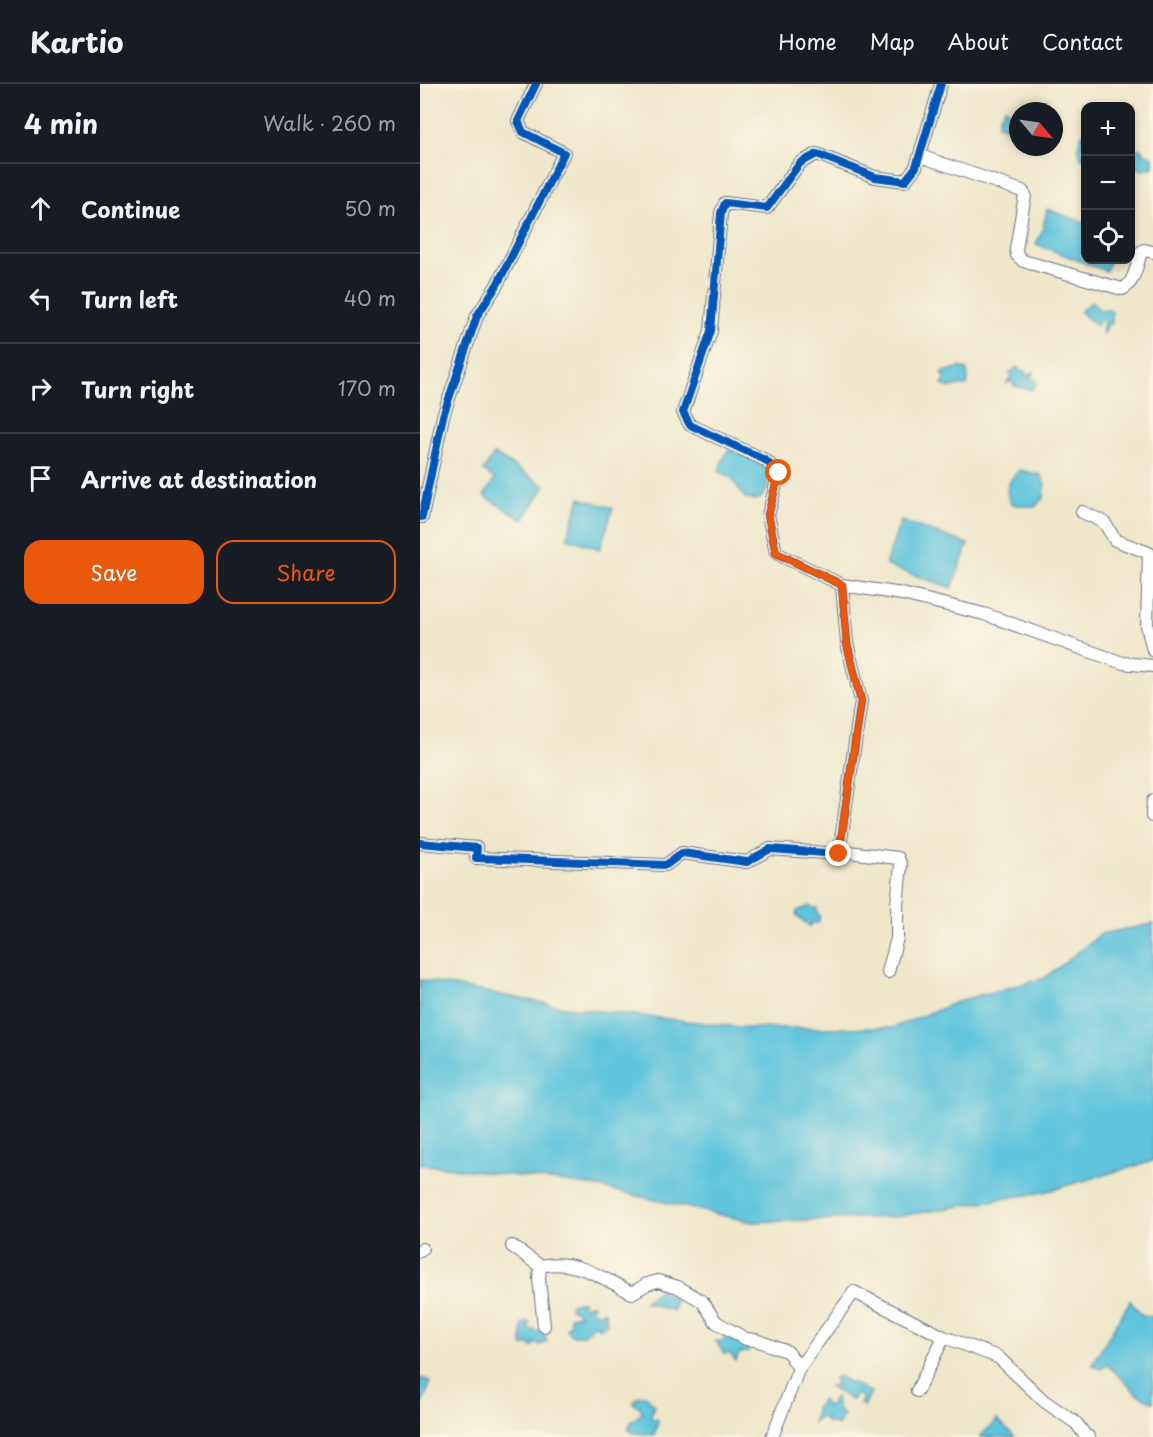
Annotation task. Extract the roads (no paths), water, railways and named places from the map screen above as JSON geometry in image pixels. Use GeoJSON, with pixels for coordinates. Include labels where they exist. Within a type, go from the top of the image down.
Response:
{"type":"FeatureCollection","features":[{"type":"Feature","properties":{"kind":"street"},"geometry":{"type":"LineString","coordinates":[[420,517],[422,517],[443,416],[477,316],[497,285],[564,153],[523,132],[518,121],[536,84]]}},
{"type":"Feature","properties":{"kind":"street"},"geometry":{"type":"LineString","coordinates":[[942,84],[916,167],[905,182],[875,177],[817,154],[800,163],[767,208],[725,203],[721,213],[711,331],[683,412],[690,424],[765,460],[779,473],[768,515],[776,553],[842,585],[903,594],[984,615],[1122,663],[1153,666]]}},
{"type":"Feature","properties":{"kind":"street"},"geometry":{"type":"LineString","coordinates":[[920,156],[1022,191],[1024,195],[1016,249],[1017,255],[1023,261],[1122,289],[1131,282],[1141,252],[1144,250],[1153,252]]}},
{"type":"Feature","properties":{"kind":"street"},"geometry":{"type":"LineString","coordinates":[[1082,512],[1104,522],[1115,540],[1149,553],[1151,590],[1147,626],[1153,650]]}},
{"type":"Feature","properties":{"kind":"street"},"geometry":{"type":"LineString","coordinates":[[420,843],[477,848],[476,858],[666,865],[682,853],[747,862],[770,849],[839,854],[861,701],[847,644],[842,585]]}},
{"type":"Feature","properties":{"kind":"street"},"geometry":{"type":"LineString","coordinates":[[1152,816],[1153,801]]}},
{"type":"Feature","properties":{"kind":"street"},"geometry":{"type":"LineString","coordinates":[[840,848],[848,852],[898,858],[901,865],[897,904],[897,938],[888,972]]}},
{"type":"Feature","properties":{"kind":"street"},"geometry":{"type":"LineString","coordinates":[[513,1246],[540,1266],[557,1262],[575,1265],[632,1293],[647,1284],[658,1281],[678,1287],[702,1302],[716,1322],[746,1339],[756,1340],[788,1352],[799,1368]]}},
{"type":"Feature","properties":{"kind":"street"},"geometry":{"type":"LineString","coordinates":[[540,1266],[539,1279],[544,1326]]}},
{"type":"Feature","properties":{"kind":"street"},"geometry":{"type":"LineString","coordinates":[[772,1437],[799,1368],[854,1292],[944,1337],[998,1357],[1044,1401],[1076,1423],[1084,1435],[1089,1437]]}},
{"type":"Feature","properties":{"kind":"street"},"geometry":{"type":"LineString","coordinates":[[917,1391],[944,1337]]}},
{"type":"Feature","properties":{"kind":"water"},"geometry":{"type":"Polygon","coordinates":[[[1005,108],[1009,110],[1009,128],[998,125],[999,117],[1005,108]]]}},
{"type":"Feature","properties":{"kind":"water"},"geometry":{"type":"Polygon","coordinates":[[[1081,137],[1081,158],[1078,147],[1081,137]]]}},
{"type":"Feature","properties":{"kind":"water"},"geometry":{"type":"Polygon","coordinates":[[[1135,149],[1142,149],[1145,154],[1153,157],[1153,167],[1143,170],[1135,167],[1135,149]]]}},
{"type":"Feature","properties":{"kind":"water"},"geometry":{"type":"Polygon","coordinates":[[[1047,209],[1081,222],[1081,261],[1036,244],[1043,229],[1047,209]]]}},
{"type":"Feature","properties":{"kind":"water"},"geometry":{"type":"Polygon","coordinates":[[[1088,264],[1109,264],[1106,271],[1088,264]]]}},
{"type":"Feature","properties":{"kind":"water"},"geometry":{"type":"Polygon","coordinates":[[[1092,301],[1100,311],[1112,312],[1112,324],[1109,323],[1102,334],[1104,320],[1100,319],[1097,325],[1080,312],[1092,301]]]}},
{"type":"Feature","properties":{"kind":"water"},"geometry":{"type":"Polygon","coordinates":[[[960,367],[967,370],[966,386],[950,388],[942,385],[946,378],[941,373],[960,367]]]}},
{"type":"Feature","properties":{"kind":"water"},"geometry":{"type":"Polygon","coordinates":[[[1018,367],[1020,371],[1025,371],[1025,374],[1029,376],[1034,372],[1030,379],[1034,379],[1036,383],[1032,390],[1015,386],[1011,381],[1006,384],[1011,377],[1010,372],[1018,367]]]}},
{"type":"Feature","properties":{"kind":"water"},"geometry":{"type":"Polygon","coordinates":[[[729,449],[755,460],[769,472],[767,489],[761,498],[754,500],[745,498],[731,477],[719,471],[729,449]]]}},
{"type":"Feature","properties":{"kind":"water"},"geometry":{"type":"Polygon","coordinates":[[[494,454],[545,486],[523,520],[484,496],[495,479],[483,471],[494,454]]]}},
{"type":"Feature","properties":{"kind":"water"},"geometry":{"type":"Polygon","coordinates":[[[1019,470],[1041,475],[1045,485],[1044,497],[1035,507],[1012,504],[1009,499],[1008,486],[1019,470]]]}},
{"type":"Feature","properties":{"kind":"water"},"geometry":{"type":"Polygon","coordinates":[[[580,498],[613,508],[600,549],[567,538],[580,498]]]}},
{"type":"Feature","properties":{"kind":"water"},"geometry":{"type":"Polygon","coordinates":[[[901,521],[968,544],[952,588],[885,565],[901,521]]]}},
{"type":"Feature","properties":{"kind":"water"},"geometry":{"type":"Polygon","coordinates":[[[810,906],[817,908],[820,916],[818,923],[811,923],[810,927],[796,915],[797,911],[810,906]]]}},
{"type":"Feature","properties":{"kind":"water"},"geometry":{"type":"Polygon","coordinates":[[[1153,924],[1153,1161],[1044,1192],[895,1217],[752,1222],[589,1185],[420,1164],[420,980],[571,1008],[748,1028],[892,1028],[962,1000],[1045,978],[1101,934],[1153,924]]]}},
{"type":"Feature","properties":{"kind":"water"},"geometry":{"type":"Polygon","coordinates":[[[660,1289],[676,1300],[673,1311],[644,1302],[660,1289]]]}},
{"type":"Feature","properties":{"kind":"water"},"geometry":{"type":"Polygon","coordinates":[[[582,1301],[585,1308],[588,1304],[593,1304],[591,1311],[600,1314],[605,1312],[607,1324],[601,1328],[595,1325],[582,1335],[571,1335],[566,1328],[570,1325],[570,1316],[579,1315],[577,1311],[570,1308],[571,1304],[582,1301]]]}},
{"type":"Feature","properties":{"kind":"water"},"geometry":{"type":"Polygon","coordinates":[[[1130,1301],[1142,1315],[1153,1316],[1153,1402],[1137,1394],[1107,1364],[1100,1369],[1092,1364],[1130,1301]]]}},
{"type":"Feature","properties":{"kind":"water"},"geometry":{"type":"Polygon","coordinates":[[[530,1323],[528,1328],[533,1331],[548,1328],[545,1335],[547,1342],[540,1345],[535,1343],[532,1347],[528,1344],[524,1347],[522,1324],[530,1323]]]}},
{"type":"Feature","properties":{"kind":"water"},"geometry":{"type":"Polygon","coordinates":[[[725,1335],[732,1341],[736,1337],[740,1345],[749,1345],[748,1352],[739,1353],[736,1361],[729,1353],[724,1354],[716,1341],[724,1341],[725,1335]]]}},
{"type":"Feature","properties":{"kind":"water"},"geometry":{"type":"Polygon","coordinates":[[[838,1376],[871,1392],[864,1406],[860,1404],[863,1398],[857,1394],[851,1400],[829,1386],[837,1385],[834,1378],[838,1376]]]}},
{"type":"Feature","properties":{"kind":"water"},"geometry":{"type":"Polygon","coordinates":[[[420,1378],[431,1381],[420,1410],[420,1378]]]}},
{"type":"Feature","properties":{"kind":"water"},"geometry":{"type":"Polygon","coordinates":[[[640,1396],[646,1396],[654,1405],[651,1416],[658,1422],[654,1435],[634,1433],[628,1429],[632,1421],[642,1413],[640,1407],[633,1403],[640,1396]]]}},
{"type":"Feature","properties":{"kind":"water"},"geometry":{"type":"Polygon","coordinates":[[[835,1396],[837,1410],[844,1415],[837,1426],[830,1422],[827,1424],[825,1418],[818,1417],[813,1422],[821,1400],[830,1406],[835,1396]]]}},
{"type":"Feature","properties":{"kind":"water"},"geometry":{"type":"Polygon","coordinates":[[[997,1420],[1015,1437],[980,1437],[997,1420]]]}}]}
